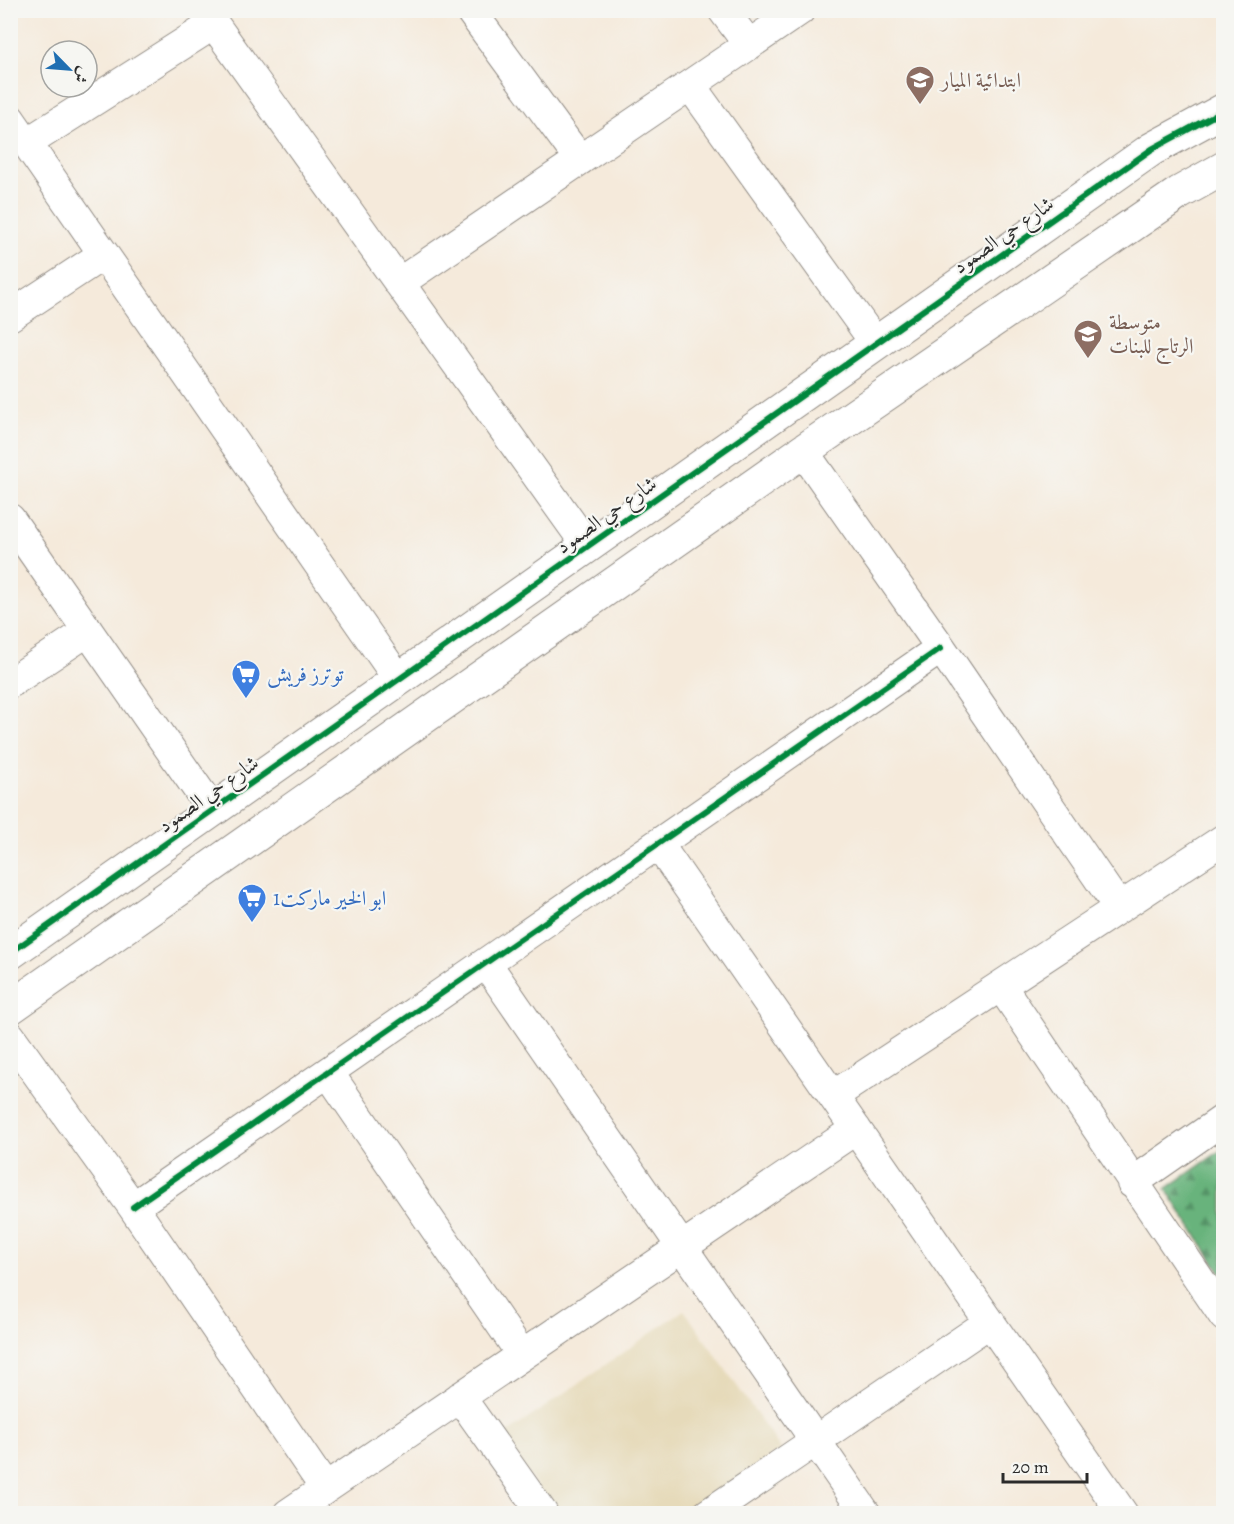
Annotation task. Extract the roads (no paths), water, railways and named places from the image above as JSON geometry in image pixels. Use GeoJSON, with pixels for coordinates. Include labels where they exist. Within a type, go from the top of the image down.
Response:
{"type":"FeatureCollection","features":[{"type":"Feature","properties":{"kind":"street"},"geometry":{"type":"LineString","coordinates":[[470,10],[580,160]]}},
{"type":"Feature","properties":{"kind":"street"},"geometry":{"type":"LineString","coordinates":[[723,10],[749,45]]}},
{"type":"Feature","properties":{"kind":"street"},"geometry":{"type":"LineString","coordinates":[[399,283],[800,10]]}},
{"type":"Feature","properties":{"kind":"street"},"geometry":{"type":"LineString","coordinates":[[27,143],[209,17],[588,547]]}},
{"type":"Feature","properties":{"kind":"street"},"geometry":{"type":"LineString","coordinates":[[690,86],[876,344]]}},
{"type":"Feature","properties":{"kind":"street","name":"شارع حي الصمود"},"geometry":{"type":"LineString","coordinates":[[10,953],[1152,149],[1224,110]]}},
{"type":"Feature","properties":{"kind":"street"},"geometry":{"type":"LineString","coordinates":[[10,118],[399,680]]}},
{"type":"Feature","properties":{"kind":"street"},"geometry":{"type":"LineString","coordinates":[[10,1008],[802,451],[1179,193],[1224,168]]}},
{"type":"Feature","properties":{"kind":"street"},"geometry":{"type":"LineString","coordinates":[[10,316],[104,254]]}},
{"type":"Feature","properties":{"kind":"street"},"geometry":{"type":"LineString","coordinates":[[746,437],[745,453],[748,461],[753,468],[767,476]]}},
{"type":"Feature","properties":{"kind":"street"},"geometry":{"type":"LineString","coordinates":[[802,451],[942,648],[1119,908]]}},
{"type":"Feature","properties":{"kind":"street"},"geometry":{"type":"LineString","coordinates":[[683,480],[692,485],[704,501],[703,521]]}},
{"type":"Feature","properties":{"kind":"street"},"geometry":{"type":"LineString","coordinates":[[10,519],[213,811]]}},
{"type":"Feature","properties":{"kind":"street"},"geometry":{"type":"LineString","coordinates":[[10,683],[88,631]]}},
{"type":"Feature","properties":{"kind":"street"},"geometry":{"type":"LineString","coordinates":[[133,1207],[942,648]]}},
{"type":"Feature","properties":{"kind":"street"},"geometry":{"type":"LineString","coordinates":[[833,1096],[1224,839]]}},
{"type":"Feature","properties":{"kind":"street"},"geometry":{"type":"LineString","coordinates":[[658,844],[1123,1514]]}},
{"type":"Feature","properties":{"kind":"street"},"geometry":{"type":"LineString","coordinates":[[486,963],[866,1514]]}},
{"type":"Feature","properties":{"kind":"street"},"geometry":{"type":"LineString","coordinates":[[1001,986],[1224,1316]]}},
{"type":"Feature","properties":{"kind":"street"},"geometry":{"type":"LineString","coordinates":[[10,1036],[133,1207],[325,1488]]}},
{"type":"Feature","properties":{"kind":"street"},"geometry":{"type":"LineString","coordinates":[[328,1072],[522,1355]]}},
{"type":"Feature","properties":{"kind":"street"},"geometry":{"type":"LineString","coordinates":[[1132,1183],[1224,1119]]}},
{"type":"Feature","properties":{"kind":"street"},"geometry":{"type":"LineString","coordinates":[[288,1514],[856,1129]]}},
{"type":"Feature","properties":{"kind":"street"},"geometry":{"type":"LineString","coordinates":[[708,1514],[990,1322]]}},
{"type":"Feature","properties":{"kind":"street"},"geometry":{"type":"LineString","coordinates":[[460,1397],[543,1514]]}},
{"type":"Feature","properties":{"kind":"place","name":"ابتدائية الميار"},"geometry":{"type":"Point","coordinates":[920,106]}},
{"type":"Feature","properties":{"kind":"place","name":"متوسطة الرتاج للبنات"},"geometry":{"type":"Point","coordinates":[1088,360]}},
{"type":"Feature","properties":{"kind":"place","name":"توترز فريش"},"geometry":{"type":"Point","coordinates":[246,700]}},
{"type":"Feature","properties":{"kind":"place","name":"ابو الخير ماركت1"},"geometry":{"type":"Point","coordinates":[252,924]}}]}
